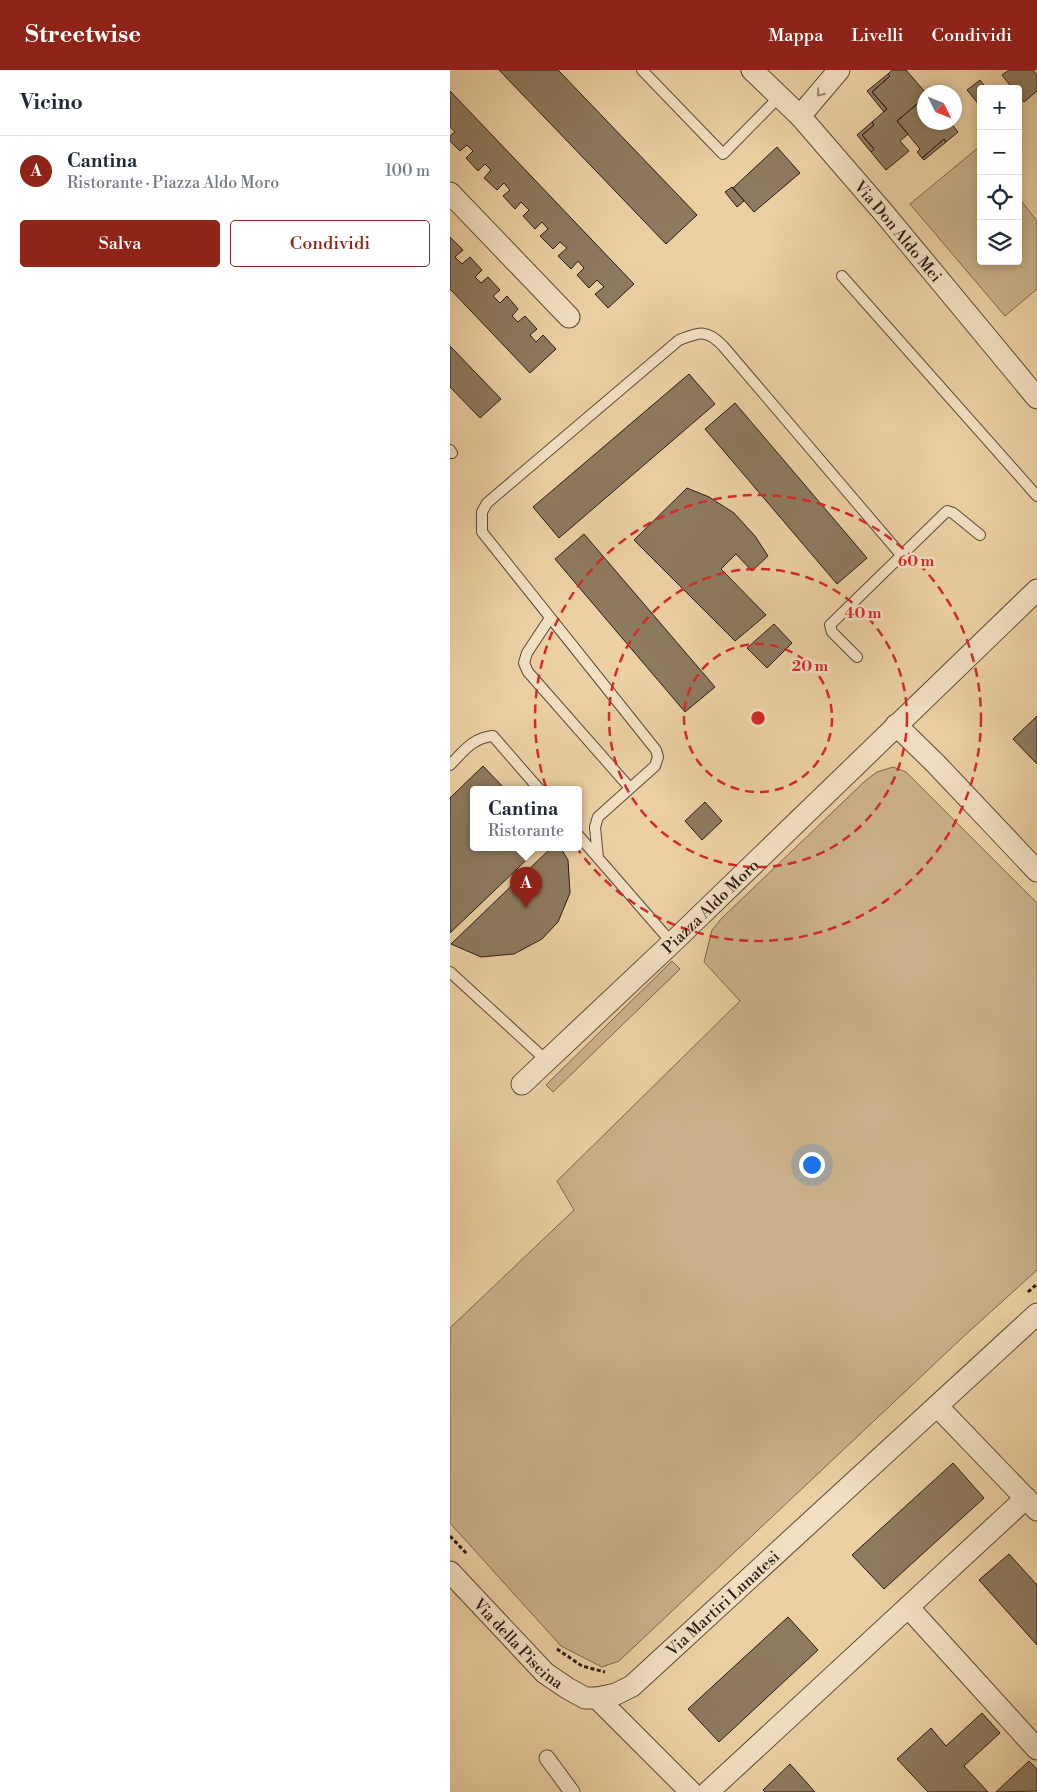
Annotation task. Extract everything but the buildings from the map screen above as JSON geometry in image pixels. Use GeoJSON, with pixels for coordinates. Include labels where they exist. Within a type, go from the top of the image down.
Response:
{"type":"FeatureCollection","features":[{"type":"Feature","properties":{"kind":"street","name":"Via Don Aldo Mei"},"geometry":{"type":"LineString","coordinates":[[752,70],[800,116],[883,212],[1037,398]]}},
{"type":"Feature","properties":{"kind":"street"},"geometry":{"type":"LineString","coordinates":[[800,116],[839,70]]}},
{"type":"Feature","properties":{"kind":"street"},"geometry":{"type":"LineString","coordinates":[[450,193],[569,317]]}},
{"type":"Feature","properties":{"kind":"street","name":"Piazza Aldo Moro"},"geometry":{"type":"LineString","coordinates":[[522,1084],[672,943],[1037,590]]}},
{"type":"Feature","properties":{"kind":"street"},"geometry":{"type":"LineString","coordinates":[[896,725],[936,764],[1037,871]]}},
{"type":"Feature","properties":{"kind":"street","name":"Via Martiri Lunatesi"},"geometry":{"type":"LineString","coordinates":[[597,1698],[616,1694],[632,1686],[1037,1314]]}},
{"type":"Feature","properties":{"kind":"street"},"geometry":{"type":"LineString","coordinates":[[708,1792],[908,1607],[1031,1504],[937,1406]]}},
{"type":"Feature","properties":{"kind":"street","name":"Via della Piscina"},"geometry":{"type":"LineString","coordinates":[[450,1572],[545,1673],[585,1698],[597,1698]]}},
{"type":"Feature","properties":{"kind":"street"},"geometry":{"type":"LineString","coordinates":[[908,1607],[1037,1749]]}},
{"type":"Feature","properties":{"kind":"street"},"geometry":{"type":"LineString","coordinates":[[597,1698],[691,1792]]}},
{"type":"Feature","properties":{"kind":"street"},"geometry":{"type":"LineString","coordinates":[[548,1758],[572,1792]]}},
{"type":"Feature","properties":{"kind":"lane"},"geometry":{"type":"LineString","coordinates":[[642,70],[723,154],[780,96]]}},
{"type":"Feature","properties":{"kind":"lane"},"geometry":{"type":"LineString","coordinates":[[842,276],[1037,496]]}},
{"type":"Feature","properties":{"kind":"lane"},"geometry":{"type":"LineString","coordinates":[[598,858],[595,826],[598,817],[655,766],[658,757],[656,750],[482,532],[482,512],[487,503],[679,340],[692,335],[707,333],[716,339],[902,556]]}},
{"type":"Feature","properties":{"kind":"lane"},"geometry":{"type":"LineString","coordinates":[[857,657],[832,632],[830,625],[947,511],[980,535]]}},
{"type":"Feature","properties":{"kind":"lane"},"geometry":{"type":"LineString","coordinates":[[550,618],[527,653],[524,663],[528,672],[630,788]]}},
{"type":"Feature","properties":{"kind":"lane"},"geometry":{"type":"LineString","coordinates":[[450,765],[471,743],[482,737],[493,736],[536,786]]}},
{"type":"Feature","properties":{"kind":"lane"},"geometry":{"type":"LineString","coordinates":[[582,840],[672,943]]}},
{"type":"Feature","properties":{"kind":"lane"},"geometry":{"type":"LineString","coordinates":[[450,972],[547,1061]]}},
{"type":"Feature","properties":{"kind":"path"},"geometry":{"type":"LineString","coordinates":[[1022,1298],[1037,1284]]}},
{"type":"Feature","properties":{"kind":"path"},"geometry":{"type":"LineString","coordinates":[[450,1536],[470,1557]]}},
{"type":"Feature","properties":{"kind":"path"},"geometry":{"type":"LineString","coordinates":[[551,1643],[582,1666],[606,1673],[613,1671]]}},
{"type":"Feature","properties":{"kind":"shaded area"},"geometry":{"type":"Polygon","coordinates":[[[977,149],[977,265],[1022,265],[1022,202],[1037,221],[1037,289],[1005,316],[910,204],[977,149]]]}},
{"type":"Feature","properties":{"kind":"shaded area"},"geometry":{"type":"Polygon","coordinates":[[[893,767],[906,772],[1037,903],[1037,1270],[962,1338],[619,1661],[602,1667],[561,1646],[450,1523],[450,1328],[574,1210],[557,1181],[740,1001],[704,962],[712,930],[722,918],[865,781],[877,772],[893,767]]]}},
{"type":"Feature","properties":{"kind":"shaded area"},"geometry":{"type":"Polygon","coordinates":[[[672,961],[680,969],[553,1092],[546,1085],[672,961]]]}},
{"type":"Feature","properties":{"kind":"place","name":"Cantina"},"geometry":{"type":"Point","coordinates":[526,908]}}]}
